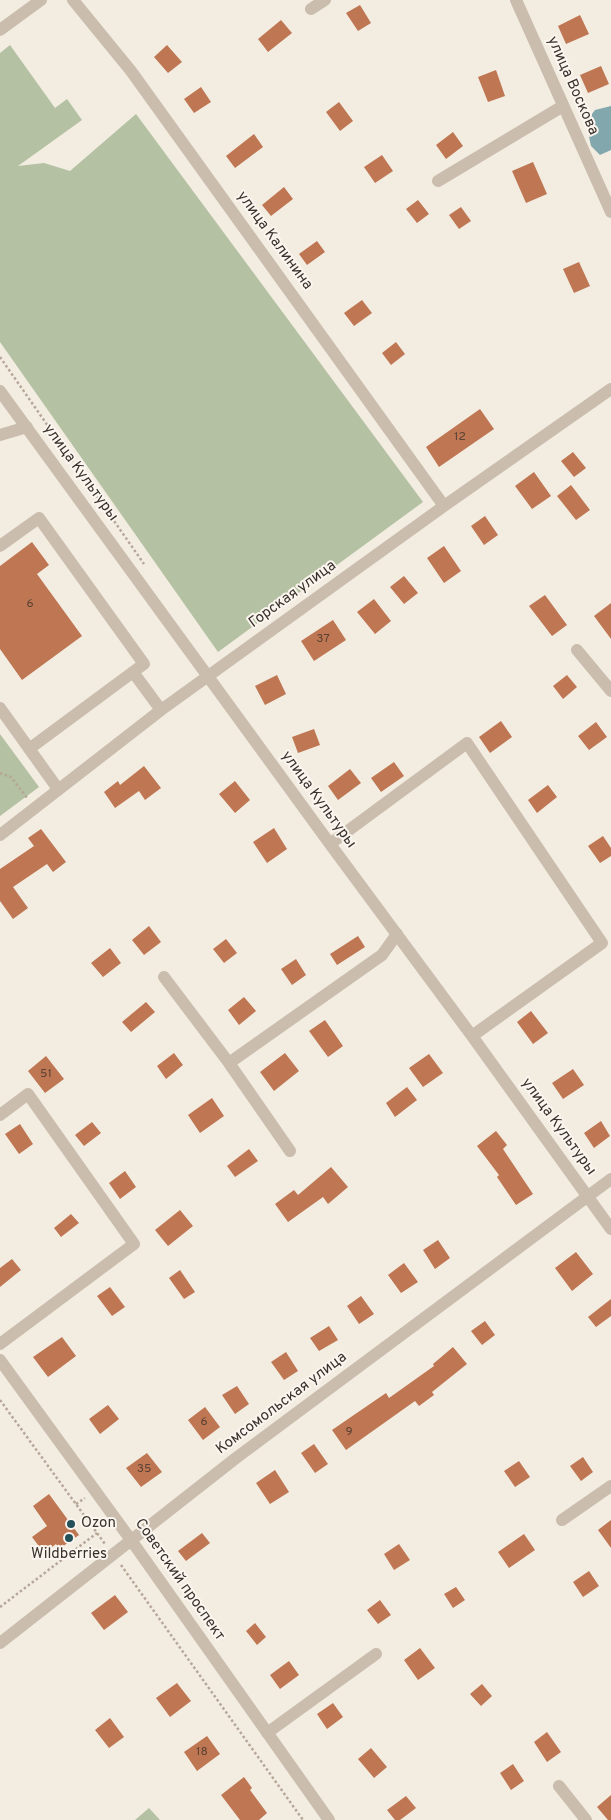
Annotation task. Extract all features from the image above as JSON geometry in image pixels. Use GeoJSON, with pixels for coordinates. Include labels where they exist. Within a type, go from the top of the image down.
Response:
{"type":"FeatureCollection","features":[{"type":"Feature","properties":{"kind":"street"},"geometry":{"type":"LineString","coordinates":[[0,30],[41,0]]}},
{"type":"Feature","properties":{"kind":"street","name":"улица Калинина"},"geometry":{"type":"LineString","coordinates":[[73,0],[131,71],[444,506]]}},
{"type":"Feature","properties":{"kind":"street"},"geometry":{"type":"LineString","coordinates":[[311,9],[324,0]]}},
{"type":"Feature","properties":{"kind":"street","name":"улица Воскова"},"geometry":{"type":"LineString","coordinates":[[516,0],[611,212]]}},
{"type":"Feature","properties":{"kind":"street"},"geometry":{"type":"LineString","coordinates":[[438,181],[563,106]]}},
{"type":"Feature","properties":{"kind":"street","name":"Горская улица"},"geometry":{"type":"LineString","coordinates":[[0,835],[161,710],[444,506],[611,389]]}},
{"type":"Feature","properties":{"kind":"street","name":"улица Культуры"},"geometry":{"type":"LineString","coordinates":[[0,391],[611,1228]]}},
{"type":"Feature","properties":{"kind":"street"},"geometry":{"type":"LineString","coordinates":[[1,435],[27,427]]}},
{"type":"Feature","properties":{"kind":"street"},"geometry":{"type":"LineString","coordinates":[[0,546],[39,518],[144,664],[29,749]]}},
{"type":"Feature","properties":{"kind":"street"},"geometry":{"type":"LineString","coordinates":[[577,650],[611,691]]}},
{"type":"Feature","properties":{"kind":"street"},"geometry":{"type":"LineString","coordinates":[[134,672],[161,710]]}},
{"type":"Feature","properties":{"kind":"street"},"geometry":{"type":"LineString","coordinates":[[0,708],[58,789]]}},
{"type":"Feature","properties":{"kind":"street"},"geometry":{"type":"LineString","coordinates":[[330,844],[467,743],[602,943],[472,1036]]}},
{"type":"Feature","properties":{"kind":"street"},"geometry":{"type":"LineString","coordinates":[[229,1063],[382,956],[397,934]]}},
{"type":"Feature","properties":{"kind":"street"},"geometry":{"type":"LineString","coordinates":[[164,977],[229,1063],[290,1151]]}},
{"type":"Feature","properties":{"kind":"street"},"geometry":{"type":"LineString","coordinates":[[0,1115],[28,1094],[134,1244],[0,1344]]}},
{"type":"Feature","properties":{"kind":"street","name":"Комсомольская улица"},"geometry":{"type":"LineString","coordinates":[[0,1643],[236,1458],[611,1179]]}},
{"type":"Feature","properties":{"kind":"street","name":"Советский проспект"},"geometry":{"type":"LineString","coordinates":[[0,1360],[131,1540],[329,1820]]}},
{"type":"Feature","properties":{"kind":"street"},"geometry":{"type":"LineString","coordinates":[[562,1520],[611,1486]]}},
{"type":"Feature","properties":{"kind":"street"},"geometry":{"type":"LineString","coordinates":[[267,1733],[376,1654]]}},
{"type":"Feature","properties":{"kind":"street"},"geometry":{"type":"LineString","coordinates":[[559,1786],[586,1820]]}},
{"type":"Feature","properties":{"kind":"path"},"geometry":{"type":"LineString","coordinates":[[0,357],[148,570]]}},
{"type":"Feature","properties":{"kind":"path"},"geometry":{"type":"LineString","coordinates":[[0,773],[11,777],[26,797]]}},
{"type":"Feature","properties":{"kind":"path"},"geometry":{"type":"LineString","coordinates":[[0,1400],[113,1554],[303,1820]]}},
{"type":"Feature","properties":{"kind":"path"},"geometry":{"type":"LineString","coordinates":[[0,1607],[97,1533]]}},
{"type":"Feature","properties":{"kind":"green space"},"geometry":{"type":"Polygon","coordinates":[[[10,45],[55,108],[67,99],[82,120],[18,166],[44,163],[70,171],[136,114],[423,502],[218,652],[0,342],[0,53],[10,45]]]}},
{"type":"Feature","properties":{"kind":"green space"},"geometry":{"type":"Polygon","coordinates":[[[0,734],[39,787],[0,816],[0,734]]]}},
{"type":"Feature","properties":{"kind":"green space"},"geometry":{"type":"Polygon","coordinates":[[[149,1808],[160,1820],[135,1820],[149,1808]]]}},
{"type":"Feature","properties":{"kind":"water"},"geometry":{"type":"Polygon","coordinates":[[[611,106],[611,150],[600,155],[591,146],[586,122],[595,110],[611,106]]]}},
{"type":"Feature","properties":{"kind":"building"},"geometry":{"type":"Polygon","coordinates":[[[360,5],[371,23],[358,31],[346,13],[360,5]]]}},
{"type":"Feature","properties":{"kind":"building"},"geometry":{"type":"Polygon","coordinates":[[[580,15],[589,34],[566,44],[558,26],[580,15]]]}},
{"type":"Feature","properties":{"kind":"building"},"geometry":{"type":"Polygon","coordinates":[[[281,20],[292,33],[268,52],[258,39],[281,20]]]}},
{"type":"Feature","properties":{"kind":"building"},"geometry":{"type":"Polygon","coordinates":[[[167,45],[182,62],[168,73],[154,57],[167,45]]]}},
{"type":"Feature","properties":{"kind":"building"},"geometry":{"type":"Polygon","coordinates":[[[601,66],[609,84],[588,93],[580,75],[601,66]]]}},
{"type":"Feature","properties":{"kind":"building"},"geometry":{"type":"Polygon","coordinates":[[[496,70],[505,96],[488,102],[478,77],[496,70]]]}},
{"type":"Feature","properties":{"kind":"building"},"geometry":{"type":"Polygon","coordinates":[[[201,87],[211,102],[194,113],[184,99],[201,87]]]}},
{"type":"Feature","properties":{"kind":"building"},"geometry":{"type":"Polygon","coordinates":[[[339,102],[353,121],[340,131],[326,112],[339,102]]]}},
{"type":"Feature","properties":{"kind":"building"},"geometry":{"type":"Polygon","coordinates":[[[453,132],[463,146],[446,159],[436,145],[453,132]]]}},
{"type":"Feature","properties":{"kind":"building"},"geometry":{"type":"Polygon","coordinates":[[[254,134],[263,147],[235,168],[226,156],[254,134]]]}},
{"type":"Feature","properties":{"kind":"building"},"geometry":{"type":"Polygon","coordinates":[[[382,155],[393,171],[375,183],[364,167],[382,155]]]}},
{"type":"Feature","properties":{"kind":"building"},"geometry":{"type":"Polygon","coordinates":[[[533,162],[547,194],[526,203],[512,171],[533,162]]]}},
{"type":"Feature","properties":{"kind":"building"},"geometry":{"type":"Polygon","coordinates":[[[284,187],[293,199],[271,216],[262,205],[284,187]]]}},
{"type":"Feature","properties":{"kind":"building"},"geometry":{"type":"Polygon","coordinates":[[[418,200],[429,214],[417,223],[406,209],[418,200]]]}},
{"type":"Feature","properties":{"kind":"building"},"geometry":{"type":"Polygon","coordinates":[[[461,207],[471,221],[459,229],[449,215],[461,207]]]}},
{"type":"Feature","properties":{"kind":"building"},"geometry":{"type":"Polygon","coordinates":[[[317,241],[325,252],[307,265],[299,254],[317,241]]]}},
{"type":"Feature","properties":{"kind":"building"},"geometry":{"type":"Polygon","coordinates":[[[579,262],[590,286],[574,293],[563,269],[579,262]]]}},
{"type":"Feature","properties":{"kind":"building"},"geometry":{"type":"Polygon","coordinates":[[[362,300],[372,313],[354,326],[344,313],[362,300]]]}},
{"type":"Feature","properties":{"kind":"building"},"geometry":{"type":"Polygon","coordinates":[[[396,342],[405,354],[391,365],[382,353],[396,342]]]}},
{"type":"Feature","properties":{"kind":"building"},"geometry":{"type":"Polygon","coordinates":[[[480,409],[494,429],[439,467],[426,447],[480,409]]]}},
{"type":"Feature","properties":{"kind":"building"},"geometry":{"type":"Polygon","coordinates":[[[573,452],[586,468],[574,477],[561,461],[573,452]]]}},
{"type":"Feature","properties":{"kind":"building"},"geometry":{"type":"Polygon","coordinates":[[[534,472],[551,496],[532,509],[515,486],[534,472]]]}},
{"type":"Feature","properties":{"kind":"building"},"geometry":{"type":"Polygon","coordinates":[[[571,485],[590,510],[576,520],[557,496],[571,485]]]}},
{"type":"Feature","properties":{"kind":"building"},"geometry":{"type":"Polygon","coordinates":[[[485,516],[498,535],[484,545],[471,526],[485,516]]]}},
{"type":"Feature","properties":{"kind":"building"},"geometry":{"type":"Polygon","coordinates":[[[32,542],[49,565],[37,574],[82,636],[22,680],[0,649],[0,566],[32,542]]]}},
{"type":"Feature","properties":{"kind":"building"},"geometry":{"type":"Polygon","coordinates":[[[444,546],[461,571],[444,583],[427,558],[444,546]]]}},
{"type":"Feature","properties":{"kind":"building"},"geometry":{"type":"Polygon","coordinates":[[[404,576],[418,593],[404,604],[390,587],[404,576]]]}},
{"type":"Feature","properties":{"kind":"building"},"geometry":{"type":"Polygon","coordinates":[[[545,595],[567,625],[552,636],[529,606],[545,595]]]}},
{"type":"Feature","properties":{"kind":"building"},"geometry":{"type":"Polygon","coordinates":[[[374,599],[391,621],[375,634],[357,612],[374,599]]]}},
{"type":"Feature","properties":{"kind":"building"},"geometry":{"type":"Polygon","coordinates":[[[611,603],[611,639],[594,616],[611,603]]]}},
{"type":"Feature","properties":{"kind":"building"},"geometry":{"type":"Polygon","coordinates":[[[333,620],[346,640],[314,661],[301,641],[333,620]]]}},
{"type":"Feature","properties":{"kind":"building"},"geometry":{"type":"Polygon","coordinates":[[[277,675],[286,694],[265,705],[255,686],[277,675]]]}},
{"type":"Feature","properties":{"kind":"building"},"geometry":{"type":"Polygon","coordinates":[[[567,675],[577,687],[563,699],[553,686],[567,675]]]}},
{"type":"Feature","properties":{"kind":"building"},"geometry":{"type":"Polygon","coordinates":[[[501,721],[512,737],[490,753],[479,737],[501,721]]]}},
{"type":"Feature","properties":{"kind":"building"},"geometry":{"type":"Polygon","coordinates":[[[596,722],[607,737],[589,750],[578,736],[596,722]]]}},
{"type":"Feature","properties":{"kind":"building"},"geometry":{"type":"Polygon","coordinates":[[[314,729],[320,745],[298,753],[292,737],[314,729]]]}},
{"type":"Feature","properties":{"kind":"building"},"geometry":{"type":"Polygon","coordinates":[[[394,762],[404,776],[381,792],[371,778],[394,762]]]}},
{"type":"Feature","properties":{"kind":"building"},"geometry":{"type":"Polygon","coordinates":[[[144,766],[161,788],[145,800],[139,791],[115,808],[104,792],[118,781],[120,785],[144,766]]]}},
{"type":"Feature","properties":{"kind":"building"},"geometry":{"type":"Polygon","coordinates":[[[350,769],[361,783],[338,800],[328,786],[350,769]]]}},
{"type":"Feature","properties":{"kind":"building"},"geometry":{"type":"Polygon","coordinates":[[[235,781],[250,800],[235,813],[219,794],[235,781]]]}},
{"type":"Feature","properties":{"kind":"building"},"geometry":{"type":"Polygon","coordinates":[[[548,785],[557,797],[537,813],[528,800],[548,785]]]}},
{"type":"Feature","properties":{"kind":"building"},"geometry":{"type":"Polygon","coordinates":[[[274,828],[287,849],[267,863],[253,842],[274,828]]]}},
{"type":"Feature","properties":{"kind":"building"},"geometry":{"type":"Polygon","coordinates":[[[41,829],[66,862],[53,872],[47,864],[13,887],[28,908],[13,919],[0,901],[0,869],[34,846],[28,838],[41,829]]]}},
{"type":"Feature","properties":{"kind":"building"},"geometry":{"type":"Polygon","coordinates":[[[603,836],[611,848],[611,856],[600,863],[588,846],[603,836]]]}},
{"type":"Feature","properties":{"kind":"building"},"geometry":{"type":"Polygon","coordinates":[[[149,926],[161,942],[144,955],[132,940],[149,926]]]}},
{"type":"Feature","properties":{"kind":"building"},"geometry":{"type":"Polygon","coordinates":[[[358,936],[365,947],[337,965],[330,954],[358,936]]]}},
{"type":"Feature","properties":{"kind":"building"},"geometry":{"type":"Polygon","coordinates":[[[226,939],[237,953],[224,963],[213,949],[226,939]]]}},
{"type":"Feature","properties":{"kind":"building"},"geometry":{"type":"Polygon","coordinates":[[[110,948],[121,963],[103,977],[91,963],[110,948]]]}},
{"type":"Feature","properties":{"kind":"building"},"geometry":{"type":"Polygon","coordinates":[[[296,959],[306,975],[292,985],[281,969],[296,959]]]}},
{"type":"Feature","properties":{"kind":"building"},"geometry":{"type":"Polygon","coordinates":[[[244,997],[256,1011],[239,1025],[228,1010],[244,997]]]}},
{"type":"Feature","properties":{"kind":"building"},"geometry":{"type":"Polygon","coordinates":[[[146,1002],[155,1012],[131,1032],[122,1022],[146,1002]]]}},
{"type":"Feature","properties":{"kind":"building"},"geometry":{"type":"Polygon","coordinates":[[[531,1011],[548,1033],[533,1044],[517,1022],[531,1011]]]}},
{"type":"Feature","properties":{"kind":"building"},"geometry":{"type":"Polygon","coordinates":[[[325,1020],[343,1046],[328,1057],[309,1031],[325,1020]]]}},
{"type":"Feature","properties":{"kind":"building"},"geometry":{"type":"Polygon","coordinates":[[[174,1053],[183,1065],[166,1079],[157,1066],[174,1053]]]}},
{"type":"Feature","properties":{"kind":"building"},"geometry":{"type":"Polygon","coordinates":[[[285,1053],[299,1071],[274,1091],[260,1072],[285,1053]]]}},
{"type":"Feature","properties":{"kind":"building"},"geometry":{"type":"Polygon","coordinates":[[[429,1054],[443,1073],[423,1087],[409,1068],[429,1054]]]}},
{"type":"Feature","properties":{"kind":"building"},"geometry":{"type":"Polygon","coordinates":[[[46,1056],[64,1079],[45,1093],[28,1071],[46,1056]]]}},
{"type":"Feature","properties":{"kind":"building"},"geometry":{"type":"Polygon","coordinates":[[[573,1069],[584,1085],[563,1099],[552,1083],[573,1069]]]}},
{"type":"Feature","properties":{"kind":"building"},"geometry":{"type":"Polygon","coordinates":[[[407,1087],[417,1100],[395,1117],[386,1103],[407,1087]]]}},
{"type":"Feature","properties":{"kind":"building"},"geometry":{"type":"Polygon","coordinates":[[[212,1098],[224,1116],[200,1133],[188,1115],[212,1098]]]}},
{"type":"Feature","properties":{"kind":"building"},"geometry":{"type":"Polygon","coordinates":[[[601,1121],[610,1136],[594,1148],[584,1133],[601,1121]]]}},
{"type":"Feature","properties":{"kind":"building"},"geometry":{"type":"Polygon","coordinates":[[[92,1122],[101,1133],[84,1146],[75,1135],[92,1122]]]}},
{"type":"Feature","properties":{"kind":"building"},"geometry":{"type":"Polygon","coordinates":[[[20,1124],[33,1144],[19,1154],[5,1134],[20,1124]]]}},
{"type":"Feature","properties":{"kind":"building"},"geometry":{"type":"Polygon","coordinates":[[[496,1131],[507,1145],[503,1149],[533,1194],[516,1205],[497,1177],[499,1175],[477,1146],[496,1131]]]}},
{"type":"Feature","properties":{"kind":"building"},"geometry":{"type":"Polygon","coordinates":[[[249,1149],[258,1161],[235,1177],[227,1166],[249,1149]]]}},
{"type":"Feature","properties":{"kind":"building"},"geometry":{"type":"Polygon","coordinates":[[[331,1167],[348,1187],[328,1204],[323,1197],[288,1222],[275,1204],[294,1190],[298,1195],[331,1167]]]}},
{"type":"Feature","properties":{"kind":"building"},"geometry":{"type":"Polygon","coordinates":[[[125,1171],[136,1187],[120,1199],[109,1183],[125,1171]]]}},
{"type":"Feature","properties":{"kind":"building"},"geometry":{"type":"Polygon","coordinates":[[[180,1210],[193,1226],[168,1246],[155,1230],[180,1210]]]}},
{"type":"Feature","properties":{"kind":"building"},"geometry":{"type":"Polygon","coordinates":[[[71,1214],[79,1223],[61,1237],[54,1228],[71,1214]]]}},
{"type":"Feature","properties":{"kind":"building"},"geometry":{"type":"Polygon","coordinates":[[[438,1240],[450,1258],[435,1269],[423,1250],[438,1240]]]}},
{"type":"Feature","properties":{"kind":"building"},"geometry":{"type":"Polygon","coordinates":[[[576,1252],[593,1274],[572,1291],[555,1268],[576,1252]]]}},
{"type":"Feature","properties":{"kind":"building"},"geometry":{"type":"Polygon","coordinates":[[[12,1259],[21,1270],[0,1287],[0,1268],[12,1259]]]}},
{"type":"Feature","properties":{"kind":"building"},"geometry":{"type":"Polygon","coordinates":[[[404,1263],[418,1282],[401,1293],[388,1275],[404,1263]]]}},
{"type":"Feature","properties":{"kind":"building"},"geometry":{"type":"Polygon","coordinates":[[[180,1270],[195,1292],[184,1299],[169,1278],[180,1270]]]}},
{"type":"Feature","properties":{"kind":"building"},"geometry":{"type":"Polygon","coordinates":[[[110,1287],[125,1307],[112,1316],[97,1296],[110,1287]]]}},
{"type":"Feature","properties":{"kind":"building"},"geometry":{"type":"Polygon","coordinates":[[[361,1296],[374,1314],[359,1324],[347,1306],[361,1296]]]}},
{"type":"Feature","properties":{"kind":"building"},"geometry":{"type":"Polygon","coordinates":[[[611,1299],[611,1316],[596,1327],[588,1317],[611,1299]]]}},
{"type":"Feature","properties":{"kind":"building"},"geometry":{"type":"Polygon","coordinates":[[[485,1321],[495,1335],[482,1345],[471,1331],[485,1321]]]}},
{"type":"Feature","properties":{"kind":"building"},"geometry":{"type":"Polygon","coordinates":[[[329,1326],[338,1340],[319,1351],[310,1338],[329,1326]]]}},
{"type":"Feature","properties":{"kind":"building"},"geometry":{"type":"Polygon","coordinates":[[[62,1337],[76,1356],[48,1377],[33,1357],[62,1337]]]}},
{"type":"Feature","properties":{"kind":"building"},"geometry":{"type":"Polygon","coordinates":[[[453,1347],[467,1364],[432,1392],[434,1395],[419,1406],[415,1401],[346,1450],[332,1430],[386,1393],[389,1398],[434,1366],[433,1364],[453,1347]]]}},
{"type":"Feature","properties":{"kind":"building"},"geometry":{"type":"Polygon","coordinates":[[[286,1352],[298,1371],[284,1380],[271,1362],[286,1352]]]}},
{"type":"Feature","properties":{"kind":"building"},"geometry":{"type":"Polygon","coordinates":[[[237,1386],[249,1404],[235,1414],[222,1395],[237,1386]]]}},
{"type":"Feature","properties":{"kind":"building"},"geometry":{"type":"Polygon","coordinates":[[[108,1405],[119,1419],[100,1434],[89,1419],[108,1405]]]}},
{"type":"Feature","properties":{"kind":"building"},"geometry":{"type":"Polygon","coordinates":[[[205,1407],[220,1427],[203,1440],[188,1420],[205,1407]]]}},
{"type":"Feature","properties":{"kind":"building"},"geometry":{"type":"Polygon","coordinates":[[[314,1444],[328,1464],[315,1473],[301,1453],[314,1444]]]}},
{"type":"Feature","properties":{"kind":"building"},"geometry":{"type":"Polygon","coordinates":[[[147,1453],[162,1472],[141,1487],[126,1468],[147,1453]]]}},
{"type":"Feature","properties":{"kind":"building"},"geometry":{"type":"Polygon","coordinates":[[[583,1457],[593,1472],[581,1481],[570,1466],[583,1457]]]}},
{"type":"Feature","properties":{"kind":"building"},"geometry":{"type":"Polygon","coordinates":[[[519,1461],[530,1477],[515,1487],[504,1471],[519,1461]]]}},
{"type":"Feature","properties":{"kind":"building"},"geometry":{"type":"Polygon","coordinates":[[[275,1470],[289,1492],[270,1504],[256,1483],[275,1470]]]}},
{"type":"Feature","properties":{"kind":"building"},"geometry":{"type":"Polygon","coordinates":[[[49,1494],[79,1535],[59,1549],[56,1544],[44,1553],[32,1537],[47,1526],[33,1506],[49,1494]]]}},
{"type":"Feature","properties":{"kind":"building"},"geometry":{"type":"Polygon","coordinates":[[[611,1520],[611,1548],[598,1530],[611,1520]]]}},
{"type":"Feature","properties":{"kind":"building"},"geometry":{"type":"Polygon","coordinates":[[[202,1533],[210,1543],[186,1561],[178,1551],[202,1533]]]}},
{"type":"Feature","properties":{"kind":"building"},"geometry":{"type":"Polygon","coordinates":[[[524,1534],[535,1550],[509,1568],[498,1552],[524,1534]]]}},
{"type":"Feature","properties":{"kind":"building"},"geometry":{"type":"Polygon","coordinates":[[[399,1544],[410,1560],[394,1570],[384,1554],[399,1544]]]}},
{"type":"Feature","properties":{"kind":"building"},"geometry":{"type":"Polygon","coordinates":[[[589,1571],[599,1586],[583,1597],[573,1582],[589,1571]]]}},
{"type":"Feature","properties":{"kind":"building"},"geometry":{"type":"Polygon","coordinates":[[[456,1587],[465,1600],[453,1608],[444,1594],[456,1587]]]}},
{"type":"Feature","properties":{"kind":"building"},"geometry":{"type":"Polygon","coordinates":[[[115,1595],[128,1612],[104,1630],[91,1613],[115,1595]]]}},
{"type":"Feature","properties":{"kind":"building"},"geometry":{"type":"Polygon","coordinates":[[[380,1600],[391,1615],[378,1624],[367,1610],[380,1600]]]}},
{"type":"Feature","properties":{"kind":"building"},"geometry":{"type":"Polygon","coordinates":[[[255,1623],[266,1637],[257,1645],[246,1631],[255,1623]]]}},
{"type":"Feature","properties":{"kind":"building"},"geometry":{"type":"Polygon","coordinates":[[[420,1648],[435,1668],[418,1680],[404,1660],[420,1648]]]}},
{"type":"Feature","properties":{"kind":"building"},"geometry":{"type":"Polygon","coordinates":[[[289,1661],[299,1675],[280,1689],[270,1675],[289,1661]]]}},
{"type":"Feature","properties":{"kind":"building"},"geometry":{"type":"Polygon","coordinates":[[[177,1683],[191,1701],[170,1717],[156,1698],[177,1683]]]}},
{"type":"Feature","properties":{"kind":"building"},"geometry":{"type":"Polygon","coordinates":[[[482,1684],[492,1696],[481,1706],[470,1694],[482,1684]]]}},
{"type":"Feature","properties":{"kind":"building"},"geometry":{"type":"Polygon","coordinates":[[[333,1703],[343,1717],[327,1729],[317,1714],[333,1703]]]}},
{"type":"Feature","properties":{"kind":"building"},"geometry":{"type":"Polygon","coordinates":[[[110,1718],[124,1737],[109,1748],[95,1730],[110,1718]]]}},
{"type":"Feature","properties":{"kind":"building"},"geometry":{"type":"Polygon","coordinates":[[[547,1732],[561,1752],[547,1762],[534,1742],[547,1732]]]}},
{"type":"Feature","properties":{"kind":"building"},"geometry":{"type":"Polygon","coordinates":[[[207,1736],[220,1754],[197,1771],[184,1752],[207,1736]]]}},
{"type":"Feature","properties":{"kind":"building"},"geometry":{"type":"Polygon","coordinates":[[[371,1748],[387,1767],[374,1778],[358,1759],[371,1748]]]}},
{"type":"Feature","properties":{"kind":"building"},"geometry":{"type":"Polygon","coordinates":[[[513,1764],[524,1781],[511,1790],[500,1773],[513,1764]]]}},
{"type":"Feature","properties":{"kind":"building"},"geometry":{"type":"Polygon","coordinates":[[[244,1777],[252,1788],[250,1790],[267,1813],[259,1820],[240,1820],[221,1795],[244,1777]]]}},
{"type":"Feature","properties":{"kind":"building"},"geometry":{"type":"Polygon","coordinates":[[[611,1795],[611,1820],[608,1820],[597,1807],[611,1795]]]}},
{"type":"Feature","properties":{"kind":"building"},"geometry":{"type":"Polygon","coordinates":[[[406,1796],[416,1808],[400,1820],[395,1820],[387,1810],[406,1796]]]}},
{"type":"Feature","properties":{"kind":"place","name":"Ozon"},"geometry":{"type":"Point","coordinates":[71,1524]}},
{"type":"Feature","properties":{"kind":"place","name":"Wildberries"},"geometry":{"type":"Point","coordinates":[69,1538]}}]}
